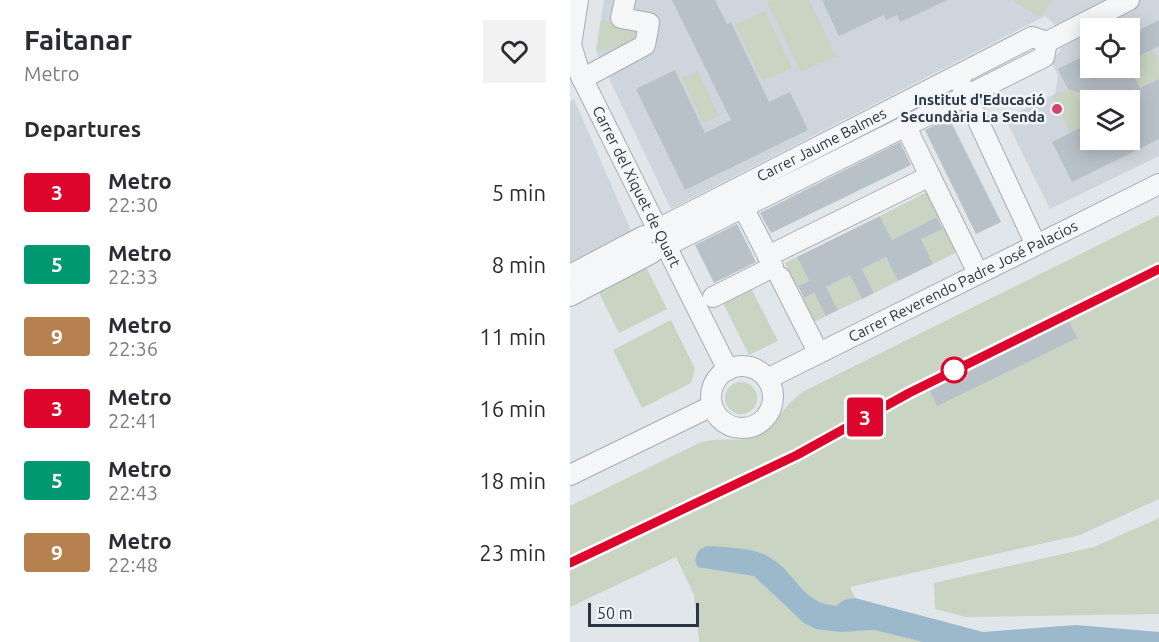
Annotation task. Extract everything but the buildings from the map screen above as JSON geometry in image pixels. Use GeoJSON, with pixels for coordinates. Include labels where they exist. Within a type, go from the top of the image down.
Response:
{"type":"FeatureCollection","features":[{"type":"Feature","properties":{"kind":"street","name":"Carrer del Xiquet de Quart"},"geometry":{"type":"LineString","coordinates":[[578,0],[571,45],[577,77],[655,241],[728,369]]}},
{"type":"Feature","properties":{"kind":"street"},"geometry":{"type":"LineString","coordinates":[[577,77],[645,45],[649,23],[621,18],[625,0]]}},
{"type":"Feature","properties":{"kind":"street"},"geometry":{"type":"LineString","coordinates":[[1047,42],[1129,0]]}},
{"type":"Feature","properties":{"kind":"street","name":"Carrer Jaume Balmes"},"geometry":{"type":"LineString","coordinates":[[570,275],[655,241],[743,207],[1044,57],[1047,42],[1032,37],[957,76],[655,241],[570,296]]}},
{"type":"Feature","properties":{"kind":"street"},"geometry":{"type":"LineString","coordinates":[[957,76],[1036,245]]}},
{"type":"Feature","properties":{"kind":"street"},"geometry":{"type":"LineString","coordinates":[[905,126],[978,273]]}},
{"type":"Feature","properties":{"kind":"street"},"geometry":{"type":"LineString","coordinates":[[768,256],[930,176]]}},
{"type":"Feature","properties":{"kind":"street","name":"Carrer Reverendo Padre José Palacios"},"geometry":{"type":"LineString","coordinates":[[767,379],[1159,184]]}},
{"type":"Feature","properties":{"kind":"street"},"geometry":{"type":"LineString","coordinates":[[713,297],[773,267],[743,207]]}},
{"type":"Feature","properties":{"kind":"street"},"geometry":{"type":"LineString","coordinates":[[780,277],[818,352]]}},
{"type":"Feature","properties":{"kind":"street"},"geometry":{"type":"LineString","coordinates":[[736,366],[753,368],[767,379],[773,399],[764,418],[756,425],[735,428],[725,423],[712,406],[712,389],[720,375],[728,369],[736,366]]}},
{"type":"Feature","properties":{"kind":"street"},"geometry":{"type":"LineString","coordinates":[[570,475],[712,406]]}},
{"type":"Feature","properties":{"kind":"shaded area"},"geometry":{"type":"Polygon","coordinates":[[[604,0],[1159,0],[1159,156],[1050,209],[1005,118],[1055,94],[1058,75],[1051,61],[1060,51],[1062,44],[1054,24],[1045,16],[671,209],[596,51],[604,0]]]}},
{"type":"Feature","properties":{"kind":"shaded area"},"geometry":{"type":"Polygon","coordinates":[[[574,99],[632,233],[570,265],[570,101],[574,99]]]}},
{"type":"Feature","properties":{"kind":"green space"},"geometry":{"type":"Polygon","coordinates":[[[771,0],[809,0],[836,56],[801,72],[767,2],[771,0]]]}},
{"type":"Feature","properties":{"kind":"green space"},"geometry":{"type":"Polygon","coordinates":[[[1013,0],[1052,0],[1040,18],[1013,0]]]}},
{"type":"Feature","properties":{"kind":"green space"},"geometry":{"type":"Polygon","coordinates":[[[765,11],[792,68],[762,81],[735,25],[765,11]]]}},
{"type":"Feature","properties":{"kind":"green space"},"geometry":{"type":"Polygon","coordinates":[[[601,20],[641,26],[639,43],[596,51],[601,20]]]}},
{"type":"Feature","properties":{"kind":"green space"},"geometry":{"type":"Polygon","coordinates":[[[1153,49],[1159,62],[1159,89],[1140,98],[1140,90],[1080,90],[1080,128],[1070,133],[1052,96],[1092,78],[1140,78],[1140,55],[1153,49]]]}},
{"type":"Feature","properties":{"kind":"green space"},"geometry":{"type":"Polygon","coordinates":[[[698,71],[719,116],[703,123],[682,78],[698,71]]]}},
{"type":"Feature","properties":{"kind":"green space"},"geometry":{"type":"Polygon","coordinates":[[[927,192],[939,216],[892,240],[880,216],[927,192]]]}},
{"type":"Feature","properties":{"kind":"green space"},"geometry":{"type":"Polygon","coordinates":[[[1159,215],[1159,499],[1080,535],[850,587],[855,598],[858,631],[874,630],[923,642],[699,642],[694,595],[676,557],[570,607],[570,506],[699,443],[755,436],[770,426],[793,400],[808,389],[1159,215]]]}},
{"type":"Feature","properties":{"kind":"green space"},"geometry":{"type":"Polygon","coordinates":[[[945,228],[957,252],[933,264],[921,239],[945,228]]]}},
{"type":"Feature","properties":{"kind":"green space"},"geometry":{"type":"Polygon","coordinates":[[[797,257],[809,281],[797,287],[785,263],[797,257]]]}},
{"type":"Feature","properties":{"kind":"green space"},"geometry":{"type":"Polygon","coordinates":[[[886,257],[898,281],[874,293],[862,269],[886,257]]]}},
{"type":"Feature","properties":{"kind":"green space"},"geometry":{"type":"Polygon","coordinates":[[[646,267],[667,309],[619,333],[598,291],[646,267]]]}},
{"type":"Feature","properties":{"kind":"green space"},"geometry":{"type":"Polygon","coordinates":[[[850,275],[862,299],[838,310],[826,287],[850,275]]]}},
{"type":"Feature","properties":{"kind":"green space"},"geometry":{"type":"Polygon","coordinates":[[[751,288],[778,341],[749,355],[723,303],[751,288]]]}},
{"type":"Feature","properties":{"kind":"green space"},"geometry":{"type":"Polygon","coordinates":[[[814,293],[826,316],[814,322],[802,299],[814,293]]]}},
{"type":"Feature","properties":{"kind":"green space"},"geometry":{"type":"Polygon","coordinates":[[[671,320],[695,369],[691,383],[642,408],[613,350],[671,320]]]}},
{"type":"Feature","properties":{"kind":"green space"},"geometry":{"type":"Polygon","coordinates":[[[741,382],[753,386],[757,398],[753,410],[741,414],[729,410],[725,398],[729,386],[741,382]]]}},
{"type":"Feature","properties":{"kind":"green space"},"geometry":{"type":"Polygon","coordinates":[[[1159,518],[1159,614],[966,617],[935,609],[934,583],[1094,547],[1159,518]]]}},
{"type":"Feature","properties":{"kind":"water"},"geometry":{"type":"Polygon","coordinates":[[[709,546],[748,550],[769,557],[778,563],[807,593],[824,604],[836,606],[844,600],[855,598],[983,632],[1076,625],[1159,632],[1159,642],[923,642],[874,630],[840,632],[816,629],[804,623],[754,576],[698,567],[695,561],[698,552],[709,546]]]}},
{"type":"Feature","properties":{"kind":"metro line","name":"3"},"geometry":{"type":"LineString","coordinates":[[570,563],[797,455],[909,393],[1159,269]]}},
{"type":"Feature","properties":{"kind":"place","name":"Institut d'Educació Secundària La Senda"},"geometry":{"type":"Point","coordinates":[1057,109]}}]}
